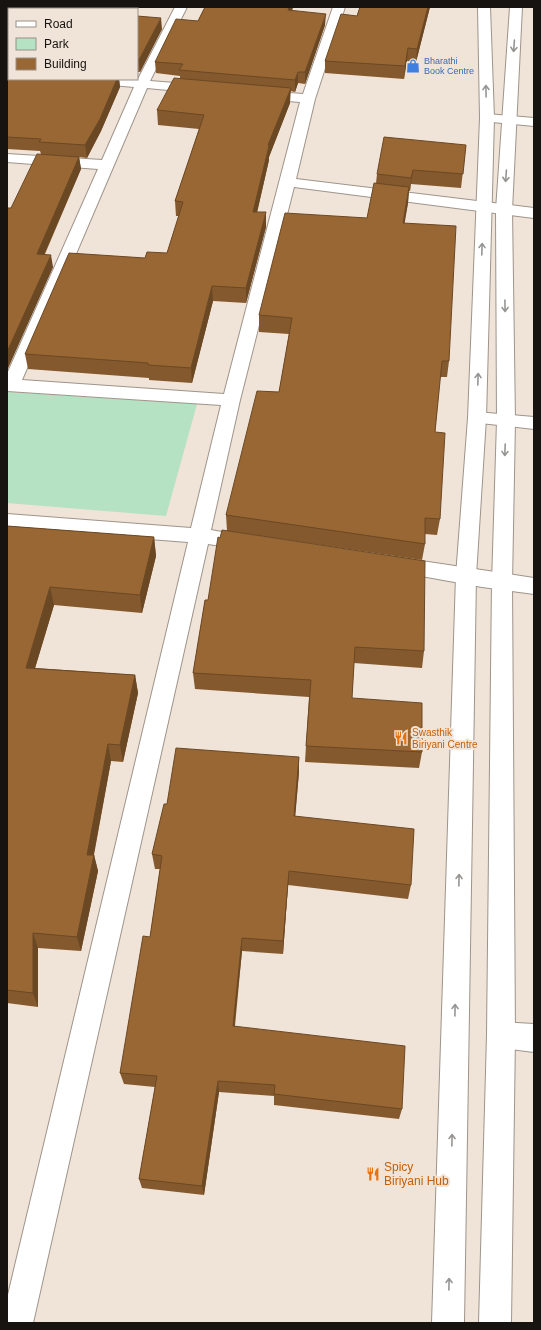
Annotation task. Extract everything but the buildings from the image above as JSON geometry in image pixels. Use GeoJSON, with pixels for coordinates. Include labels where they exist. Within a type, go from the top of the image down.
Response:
{"type":"FeatureCollection","features":[{"type":"Feature","properties":{"kind":"street"},"geometry":{"type":"LineString","coordinates":[[181,7],[142,84],[108,165],[9,385],[231,400]]}},
{"type":"Feature","properties":{"kind":"street"},"geometry":{"type":"LineString","coordinates":[[17,1323],[201,536],[231,400],[308,99],[339,7]]}},
{"type":"Feature","properties":{"kind":"street"},"geometry":{"type":"LineString","coordinates":[[484,7],[487,118],[506,421],[502,583],[501,1035],[495,1323]]}},
{"type":"Feature","properties":{"kind":"street"},"geometry":{"type":"LineString","coordinates":[[448,1323],[466,576],[493,208],[509,120],[516,7]]}},
{"type":"Feature","properties":{"kind":"street"},"geometry":{"type":"LineString","coordinates":[[100,80],[213,90]]}},
{"type":"Feature","properties":{"kind":"street"},"geometry":{"type":"LineString","coordinates":[[253,94],[308,99]]}},
{"type":"Feature","properties":{"kind":"street"},"geometry":{"type":"LineString","coordinates":[[487,118],[534,122]]}},
{"type":"Feature","properties":{"kind":"street"},"geometry":{"type":"LineString","coordinates":[[7,158],[108,165]]}},
{"type":"Feature","properties":{"kind":"street"},"geometry":{"type":"LineString","coordinates":[[288,182],[534,213]]}},
{"type":"Feature","properties":{"kind":"street"},"geometry":{"type":"LineString","coordinates":[[477,418],[534,423]]}},
{"type":"Feature","properties":{"kind":"street"},"geometry":{"type":"LineString","coordinates":[[7,521],[201,536],[263,546]]}},
{"type":"Feature","properties":{"kind":"street"},"geometry":{"type":"LineString","coordinates":[[380,563],[502,583],[534,586]]}},
{"type":"Feature","properties":{"kind":"street"},"geometry":{"type":"LineString","coordinates":[[501,1035],[534,1038]]}},
{"type":"Feature","properties":{"kind":"green space"},"geometry":{"type":"Polygon","coordinates":[[[7,392],[197,404],[166,516],[7,503],[7,392]]]}},
{"type":"Feature","properties":{"kind":"place","name":"Bharathi Book Centre"},"geometry":{"type":"Point","coordinates":[413,66]}},
{"type":"Feature","properties":{"kind":"place","name":"Swasthik Biriyani Centre"},"geometry":{"type":"Point","coordinates":[401,738]}},
{"type":"Feature","properties":{"kind":"place","name":"Spicy Biriyani Hub"},"geometry":{"type":"Point","coordinates":[373,1174]}}]}
